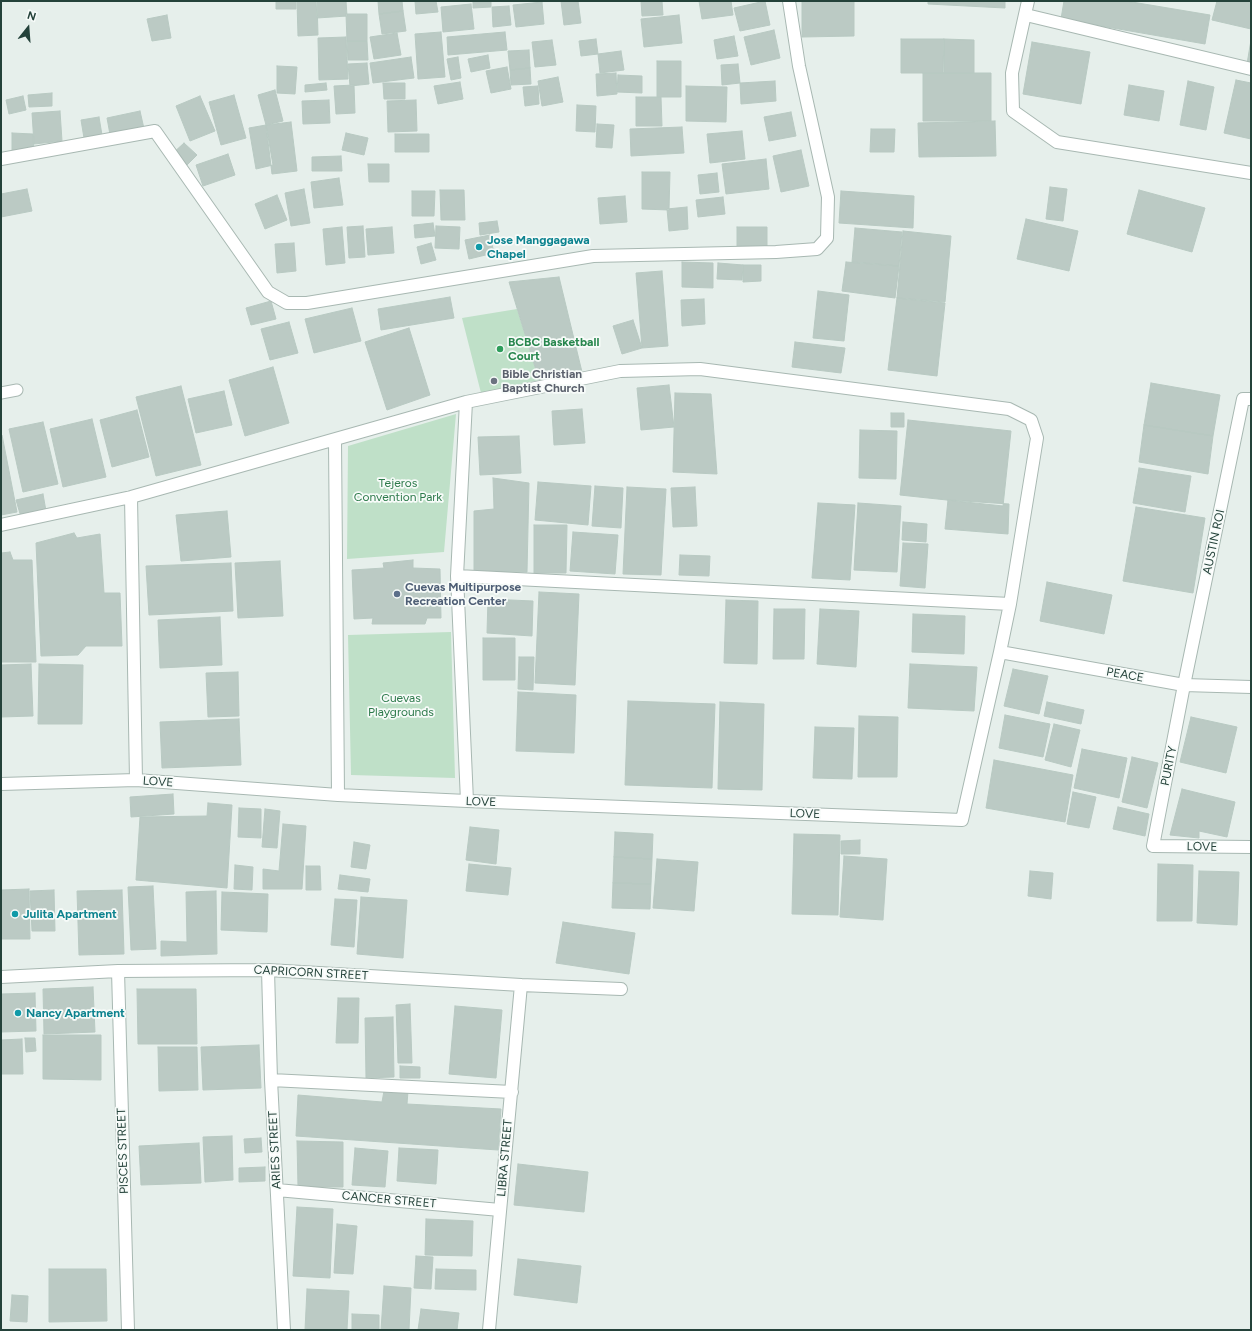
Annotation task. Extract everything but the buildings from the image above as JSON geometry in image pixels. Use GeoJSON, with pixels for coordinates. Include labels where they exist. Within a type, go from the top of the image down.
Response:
{"type":"FeatureCollection","features":[{"type":"Feature","properties":{"kind":"street"},"geometry":{"type":"LineString","coordinates":[[1,159],[155,131],[268,292],[286,303],[307,303],[593,256],[776,252],[817,249],[828,238],[828,197],[799,66],[790,1]]}},
{"type":"Feature","properties":{"kind":"street"},"geometry":{"type":"LineString","coordinates":[[1028,1],[1012,73],[1012,111],[1057,142],[1251,173]]}},
{"type":"Feature","properties":{"kind":"street"},"geometry":{"type":"LineString","coordinates":[[1026,15],[1251,69]]}},
{"type":"Feature","properties":{"kind":"street"},"geometry":{"type":"LineString","coordinates":[[1,525],[131,497],[466,402],[620,371],[700,370],[1009,408],[1030,420],[1037,438],[1010,604],[1000,652]]}},
{"type":"Feature","properties":{"kind":"street","name":"AUSTIN ROI"},"geometry":{"type":"LineString","coordinates":[[1184,685],[1247,399]]}},
{"type":"Feature","properties":{"kind":"street"},"geometry":{"type":"LineString","coordinates":[[466,402],[457,576],[467,801]]}},
{"type":"Feature","properties":{"kind":"street"},"geometry":{"type":"LineString","coordinates":[[335,440],[338,795]]}},
{"type":"Feature","properties":{"kind":"street"},"geometry":{"type":"LineString","coordinates":[[131,497],[136,780]]}},
{"type":"Feature","properties":{"kind":"street"},"geometry":{"type":"LineString","coordinates":[[457,576],[1010,604]]}},
{"type":"Feature","properties":{"kind":"street","name":"PEACE"},"geometry":{"type":"LineString","coordinates":[[1000,652],[1184,685],[1251,687]]}},
{"type":"Feature","properties":{"kind":"street","name":"LOVE"},"geometry":{"type":"LineString","coordinates":[[1,784],[136,780],[338,795],[962,820],[1000,652]]}},
{"type":"Feature","properties":{"kind":"street","name":"PURITY"},"geometry":{"type":"LineString","coordinates":[[1153,846],[1184,685]]}},
{"type":"Feature","properties":{"kind":"street","name":"LOVE"},"geometry":{"type":"LineString","coordinates":[[1153,846],[1251,847]]}},
{"type":"Feature","properties":{"kind":"street","name":"CAPRICORN STREET"},"geometry":{"type":"LineString","coordinates":[[1,977],[118,971],[268,970],[621,990]]}},
{"type":"Feature","properties":{"kind":"street","name":"ARIES STREET"},"geometry":{"type":"LineString","coordinates":[[268,970],[271,1080],[284,1330]]}},
{"type":"Feature","properties":{"kind":"street","name":"PISCES STREET"},"geometry":{"type":"LineString","coordinates":[[118,971],[128,1330]]}},
{"type":"Feature","properties":{"kind":"street","name":"LIBRA STREET"},"geometry":{"type":"LineString","coordinates":[[489,1330],[521,985]]}},
{"type":"Feature","properties":{"kind":"street"},"geometry":{"type":"LineString","coordinates":[[271,1080],[512,1092]]}},
{"type":"Feature","properties":{"kind":"street","name":"CANCER STREET"},"geometry":{"type":"LineString","coordinates":[[277,1190],[500,1210]]}},
{"type":"Feature","properties":{"kind":"lane"},"geometry":{"type":"LineString","coordinates":[[1,393],[17,390]]}},
{"type":"Feature","properties":{"kind":"green space","name":"BCBC Basketball Court"},"geometry":{"type":"Polygon","coordinates":[[[517,309],[539,380],[481,393],[462,318],[517,309]]]}},
{"type":"Feature","properties":{"kind":"green space","name":"Tejeros Convention Park"},"geometry":{"type":"Polygon","coordinates":[[[456,414],[444,552],[347,559],[348,446],[456,414]]]}},
{"type":"Feature","properties":{"kind":"green space","name":"Cuevas Playgrounds"},"geometry":{"type":"Polygon","coordinates":[[[451,632],[455,778],[351,775],[348,635],[451,632]]]}},
{"type":"Feature","properties":{"kind":"place","name":"Jose Manggagawa Chapel"},"geometry":{"type":"Point","coordinates":[479,247]}},
{"type":"Feature","properties":{"kind":"place","name":"BCBC Basketball Court"},"geometry":{"type":"Point","coordinates":[500,349]}},
{"type":"Feature","properties":{"kind":"place","name":"Bible Christian Baptist Church"},"geometry":{"type":"Point","coordinates":[494,381]}},
{"type":"Feature","properties":{"kind":"place","name":"Cuevas Multipurpose Recreation Center"},"geometry":{"type":"Point","coordinates":[397,594]}},
{"type":"Feature","properties":{"kind":"place","name":"Julita Apartment"},"geometry":{"type":"Point","coordinates":[15,914]}},
{"type":"Feature","properties":{"kind":"place","name":"Nancy Apartment"},"geometry":{"type":"Point","coordinates":[18,1013]}}]}
